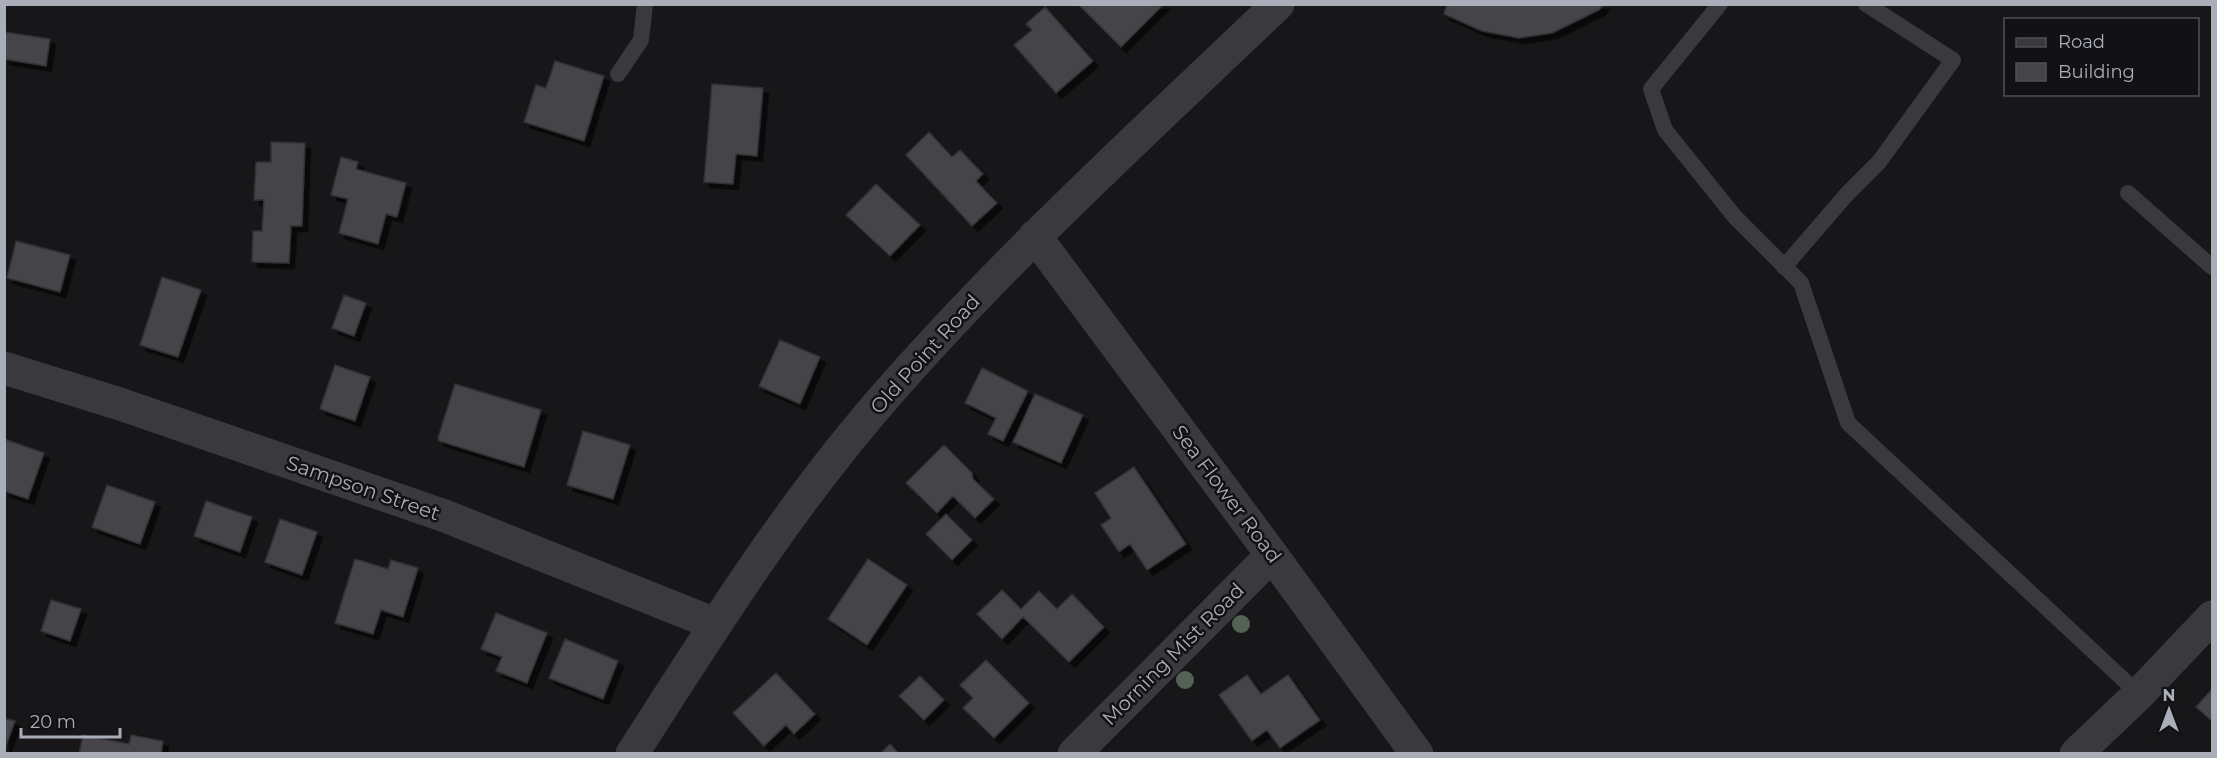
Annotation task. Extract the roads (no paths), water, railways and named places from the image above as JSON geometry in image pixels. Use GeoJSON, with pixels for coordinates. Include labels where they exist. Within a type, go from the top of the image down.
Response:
{"type":"FeatureCollection","features":[{"type":"Feature","properties":{"kind":"street","name":"Old Point Road"},"geometry":{"type":"LineString","coordinates":[[632,753],[779,530],[889,392],[1035,236],[1278,4]]}},
{"type":"Feature","properties":{"kind":"street","name":"Sea Flower Road"},"geometry":{"type":"LineString","coordinates":[[1035,236],[1417,753]]}},
{"type":"Feature","properties":{"kind":"street","name":"Sampson Street"},"geometry":{"type":"LineString","coordinates":[[4,368],[120,404],[445,516],[715,624]]}},
{"type":"Feature","properties":{"kind":"street","name":"Morning Mist Road"},"geometry":{"type":"LineString","coordinates":[[1074,753],[1272,555]]}},
{"type":"Feature","properties":{"kind":"street"},"geometry":{"type":"LineString","coordinates":[[2076,753],[2139,694],[2212,617]]}},
{"type":"Feature","properties":{"kind":"lane"},"geometry":{"type":"LineString","coordinates":[[618,74],[640,40],[645,4]]}},
{"type":"Feature","properties":{"kind":"lane"},"geometry":{"type":"LineString","coordinates":[[1720,4],[1651,89],[1665,130],[1735,217],[1801,283],[1848,423],[2139,694]]}},
{"type":"Feature","properties":{"kind":"lane"},"geometry":{"type":"LineString","coordinates":[[1784,267],[1846,194],[1879,162],[1953,60],[1866,4]]}},
{"type":"Feature","properties":{"kind":"lane"},"geometry":{"type":"LineString","coordinates":[[2128,193],[2212,267]]}}]}
